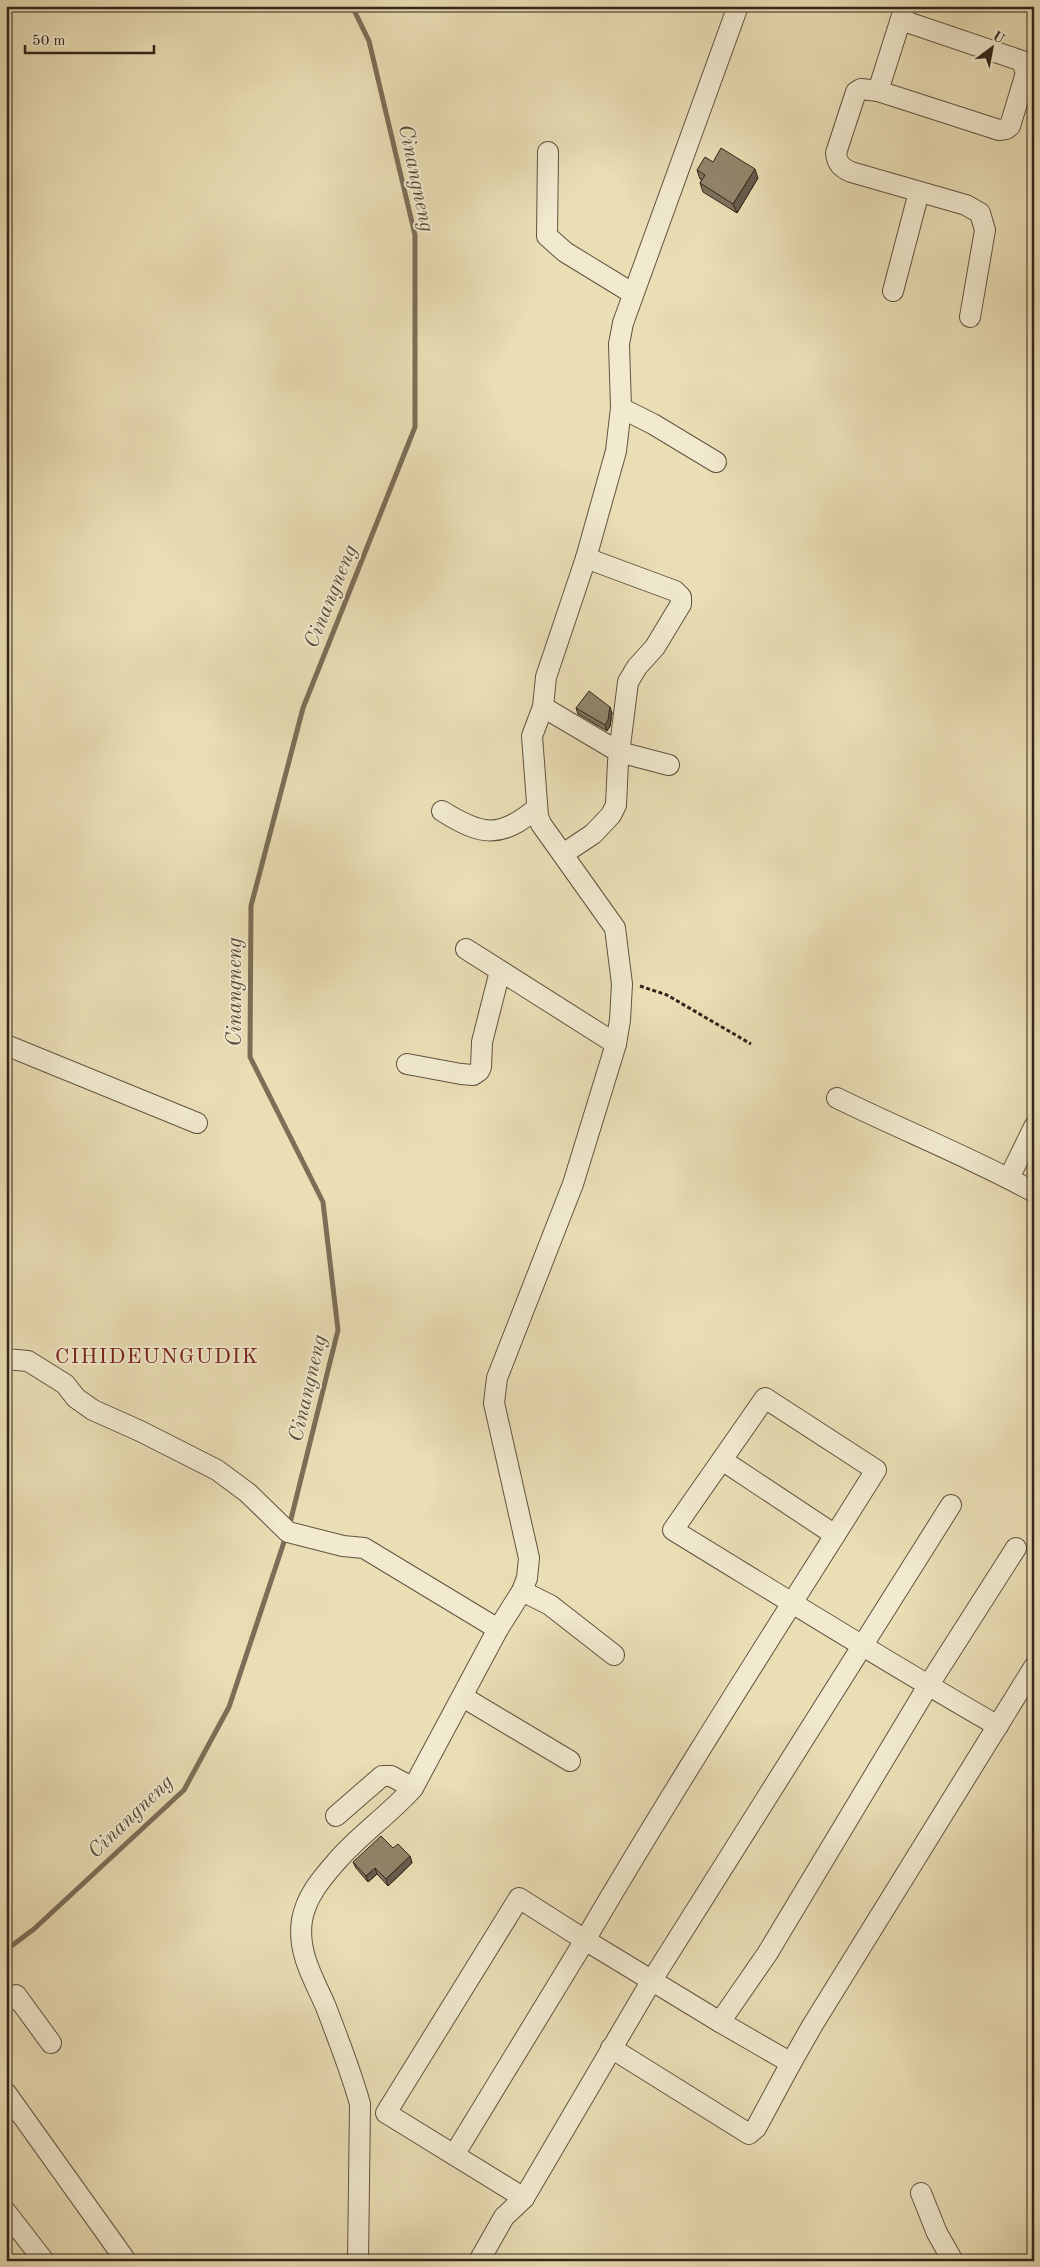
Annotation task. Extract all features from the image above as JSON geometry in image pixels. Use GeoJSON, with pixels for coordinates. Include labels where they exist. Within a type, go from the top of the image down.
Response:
{"type":"FeatureCollection","features":[{"type":"Feature","properties":{"kind":"street"},"geometry":{"type":"LineString","coordinates":[[358,2261],[360,2104],[354,2080],[325,2005],[308,1970],[302,1944],[302,1920],[315,1889],[334,1864],[398,1805],[413,1788],[498,1629],[522,1591],[527,1578],[529,1558],[494,1402],[496,1384],[573,1184],[616,1044],[620,1020],[622,984],[615,928],[541,824],[537,808],[532,736],[543,707],[546,677],[586,558],[616,451],[621,408],[619,344],[632,293],[652,246],[738,6]]}},
{"type":"Feature","properties":{"kind":"street"},"geometry":{"type":"LineString","coordinates":[[878,91],[903,13],[1022,61],[1026,73],[1012,120],[1006,129],[999,130],[878,91],[861,89],[856,92],[836,153],[836,160],[851,172],[966,204],[980,213],[984,220],[985,230],[970,317]]}},
{"type":"Feature","properties":{"kind":"street"},"geometry":{"type":"LineString","coordinates":[[548,152],[547,236],[565,252],[632,293]]}},
{"type":"Feature","properties":{"kind":"street"},"geometry":{"type":"LineString","coordinates":[[893,291],[919,192]]}},
{"type":"Feature","properties":{"kind":"street"},"geometry":{"type":"LineString","coordinates":[[621,408],[653,424],[716,462]]}},
{"type":"Feature","properties":{"kind":"street"},"geometry":{"type":"LineString","coordinates":[[563,854],[593,834],[611,815],[616,805],[619,752],[628,682],[637,667],[656,647],[681,604],[681,597],[675,591],[586,558]]}},
{"type":"Feature","properties":{"kind":"street"},"geometry":{"type":"LineString","coordinates":[[543,707],[619,752],[669,765]]}},
{"type":"Feature","properties":{"kind":"street"},"geometry":{"type":"LineString","coordinates":[[442,811],[466,826],[483,830],[498,830],[509,828],[520,822],[537,808]]}},
{"type":"Feature","properties":{"kind":"street"},"geometry":{"type":"LineString","coordinates":[[466,949],[616,1044]]}},
{"type":"Feature","properties":{"kind":"street"},"geometry":{"type":"LineString","coordinates":[[407,1064],[461,1074],[472,1075],[479,1071],[482,1067],[482,1042],[500,970]]}},
{"type":"Feature","properties":{"kind":"street"},"geometry":{"type":"LineString","coordinates":[[6,1045],[197,1123]]}},
{"type":"Feature","properties":{"kind":"street"},"geometry":{"type":"LineString","coordinates":[[837,1098],[1009,1178],[1034,1192]]}},
{"type":"Feature","properties":{"kind":"street"},"geometry":{"type":"LineString","coordinates":[[1009,1178],[1034,1127]]}},
{"type":"Feature","properties":{"kind":"street"},"geometry":{"type":"LineString","coordinates":[[6,1359],[28,1361],[65,1384],[76,1398],[92,1410],[140,1431],[217,1470],[248,1493],[288,1532],[302,1537],[364,1548],[498,1629]]}},
{"type":"Feature","properties":{"kind":"street"},"geometry":{"type":"LineString","coordinates":[[454,2155],[651,1828],[792,1602],[876,1470],[765,1398],[673,1530],[792,1602],[928,1686],[998,1726]]}},
{"type":"Feature","properties":{"kind":"street"},"geometry":{"type":"LineString","coordinates":[[722,1460],[835,1535]]}},
{"type":"Feature","properties":{"kind":"street"},"geometry":{"type":"LineString","coordinates":[[479,2261],[504,2218],[524,2198],[652,1980],[950,1505]]}},
{"type":"Feature","properties":{"kind":"street"},"geometry":{"type":"LineString","coordinates":[[720,2022],[767,1954],[928,1686],[1016,1548]]}},
{"type":"Feature","properties":{"kind":"street"},"geometry":{"type":"LineString","coordinates":[[522,1591],[550,1605],[614,1655]]}},
{"type":"Feature","properties":{"kind":"street"},"geometry":{"type":"LineString","coordinates":[[611,2048],[749,2134],[756,2128],[812,2026],[1034,1666]]}},
{"type":"Feature","properties":{"kind":"street"},"geometry":{"type":"LineString","coordinates":[[463,1697],[570,1762]]}},
{"type":"Feature","properties":{"kind":"street"},"geometry":{"type":"LineString","coordinates":[[336,1816],[382,1776],[391,1776],[413,1788]]}},
{"type":"Feature","properties":{"kind":"street"},"geometry":{"type":"LineString","coordinates":[[524,2198],[386,2113],[519,1898],[720,2022],[791,2063]]}},
{"type":"Feature","properties":{"kind":"street"},"geometry":{"type":"LineString","coordinates":[[6,2002],[16,1995],[51,2042]]}},
{"type":"Feature","properties":{"kind":"street"},"geometry":{"type":"LineString","coordinates":[[6,2093],[124,2258]]}},
{"type":"Feature","properties":{"kind":"street"},"geometry":{"type":"LineString","coordinates":[[921,2193],[936,2233],[953,2261]]}},
{"type":"Feature","properties":{"kind":"street"},"geometry":{"type":"LineString","coordinates":[[6,2212],[44,2261]]}},
{"type":"Feature","properties":{"kind":"path"},"geometry":{"type":"LineString","coordinates":[[622,984],[643,986],[667,994],[751,1044]]}},
{"type":"Feature","properties":{"kind":"building"},"geometry":{"type":"Polygon","coordinates":[[[721,148],[755,169],[733,204],[700,183],[705,175],[697,170],[705,157],[713,162],[721,148]]]}},
{"type":"Feature","properties":{"kind":"building"},"geometry":{"type":"Polygon","coordinates":[[[589,691],[610,707],[608,720],[605,725],[576,708],[589,691]]]}},
{"type":"Feature","properties":{"kind":"building"},"geometry":{"type":"Polygon","coordinates":[[[381,1836],[393,1848],[398,1844],[410,1856],[386,1879],[375,1868],[366,1876],[353,1862],[381,1836]]]}},
{"type":"Feature","properties":{"kind":"waterway","name":"Cinangneng"},"geometry":{"type":"LineString","coordinates":[[289,1527],[338,1330],[323,1202],[250,1057],[251,906],[303,708],[415,427],[415,235],[369,41],[352,6]]}},
{"type":"Feature","properties":{"kind":"waterway","name":"Cinangneng"},"geometry":{"type":"LineString","coordinates":[[6,1950],[34,1929],[184,1790],[229,1707],[286,1536]]}},
{"type":"Feature","properties":{"kind":"district","name":"CIHIDEUNGUDIK"},"geometry":{"type":"Point","coordinates":[157,1355]}}]}
